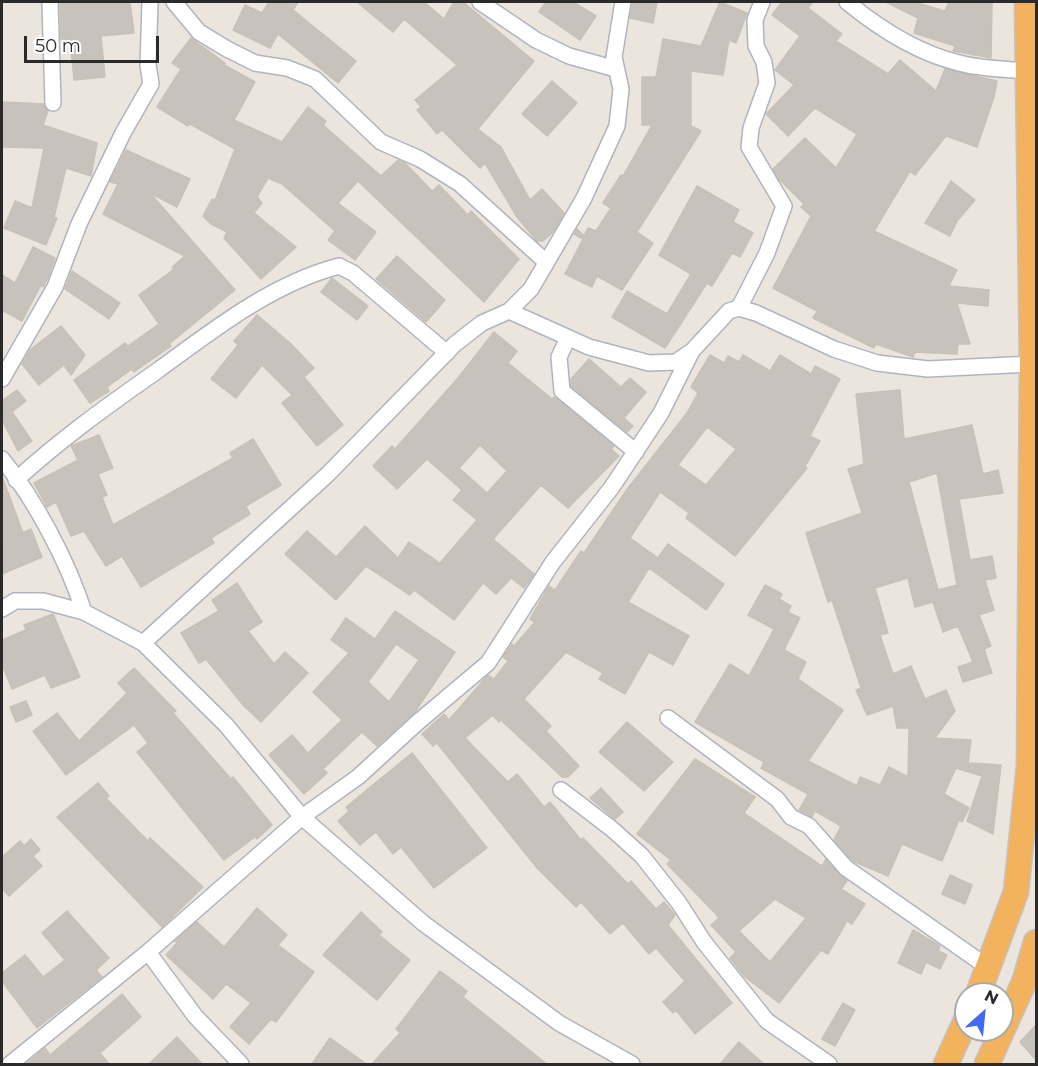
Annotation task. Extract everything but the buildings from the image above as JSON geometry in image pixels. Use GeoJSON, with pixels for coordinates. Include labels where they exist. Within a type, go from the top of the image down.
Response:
{"type":"FeatureCollection","features":[{"type":"Feature","properties":{"kind":"highway"},"geometry":{"type":"LineString","coordinates":[[983,982],[1016,892],[1029,766],[1032,364],[1027,2]]}},
{"type":"Feature","properties":{"kind":"highway"},"geometry":{"type":"LineString","coordinates":[[987,1065],[1030,985],[1036,942]]}},
{"type":"Feature","properties":{"kind":"highway"},"geometry":{"type":"LineString","coordinates":[[946,1065],[956,1042]]}},
{"type":"Feature","properties":{"kind":"street"},"geometry":{"type":"LineString","coordinates":[[51,2],[53,103]]}},
{"type":"Feature","properties":{"kind":"street"},"geometry":{"type":"LineString","coordinates":[[2,379],[55,287],[79,224],[123,133],[151,84],[148,65],[150,2]]}},
{"type":"Feature","properties":{"kind":"street"},"geometry":{"type":"LineString","coordinates":[[174,2],[199,32],[227,49],[255,63],[287,68],[315,79],[381,142],[420,159],[460,184],[546,262]]}},
{"type":"Feature","properties":{"kind":"street"},"geometry":{"type":"LineString","coordinates":[[480,2],[536,40],[569,56],[616,69]]}},
{"type":"Feature","properties":{"kind":"street"},"geometry":{"type":"LineString","coordinates":[[143,643],[328,474],[447,353],[482,323],[509,311],[531,289],[584,198],[617,126],[621,89],[614,57],[623,2]]}},
{"type":"Feature","properties":{"kind":"street"},"geometry":{"type":"LineString","coordinates":[[739,308],[767,253],[784,206],[749,147],[750,128],[767,83],[764,63],[756,46],[755,20],[762,2]]}},
{"type":"Feature","properties":{"kind":"street"},"geometry":{"type":"LineString","coordinates":[[847,2],[875,25],[905,43],[959,63],[1028,70]]}},
{"type":"Feature","properties":{"kind":"street"},"geometry":{"type":"LineString","coordinates":[[16,480],[61,439],[225,321],[288,285],[320,271],[339,266],[353,273],[447,353]]}},
{"type":"Feature","properties":{"kind":"street"},"geometry":{"type":"LineString","coordinates":[[509,311],[590,347],[649,363],[676,362],[692,351],[729,311],[739,308],[756,313],[834,349],[877,363],[928,369],[1032,364]]}},
{"type":"Feature","properties":{"kind":"street"},"geometry":{"type":"LineString","coordinates":[[568,338],[559,357],[562,391],[636,452]]}},
{"type":"Feature","properties":{"kind":"street"},"geometry":{"type":"LineString","coordinates":[[2,1057],[10,1065],[148,952],[302,816],[358,777],[488,663],[553,562],[612,487],[636,452],[661,413],[692,351]]}},
{"type":"Feature","properties":{"kind":"street"},"geometry":{"type":"LineString","coordinates":[[2,459],[72,576],[84,612]]}},
{"type":"Feature","properties":{"kind":"street"},"geometry":{"type":"LineString","coordinates":[[2,609],[15,601],[43,601],[84,612],[143,643],[226,725],[302,816],[423,923],[559,1023],[632,1065]]}},
{"type":"Feature","properties":{"kind":"street"},"geometry":{"type":"LineString","coordinates":[[668,718],[777,799],[792,817],[809,826],[846,868],[989,968]]}},
{"type":"Feature","properties":{"kind":"street"},"geometry":{"type":"LineString","coordinates":[[561,790],[612,829],[642,856],[679,903],[704,942],[767,1021],[829,1065]]}},
{"type":"Feature","properties":{"kind":"street"},"geometry":{"type":"LineString","coordinates":[[148,952],[195,1016],[241,1065]]}}]}
